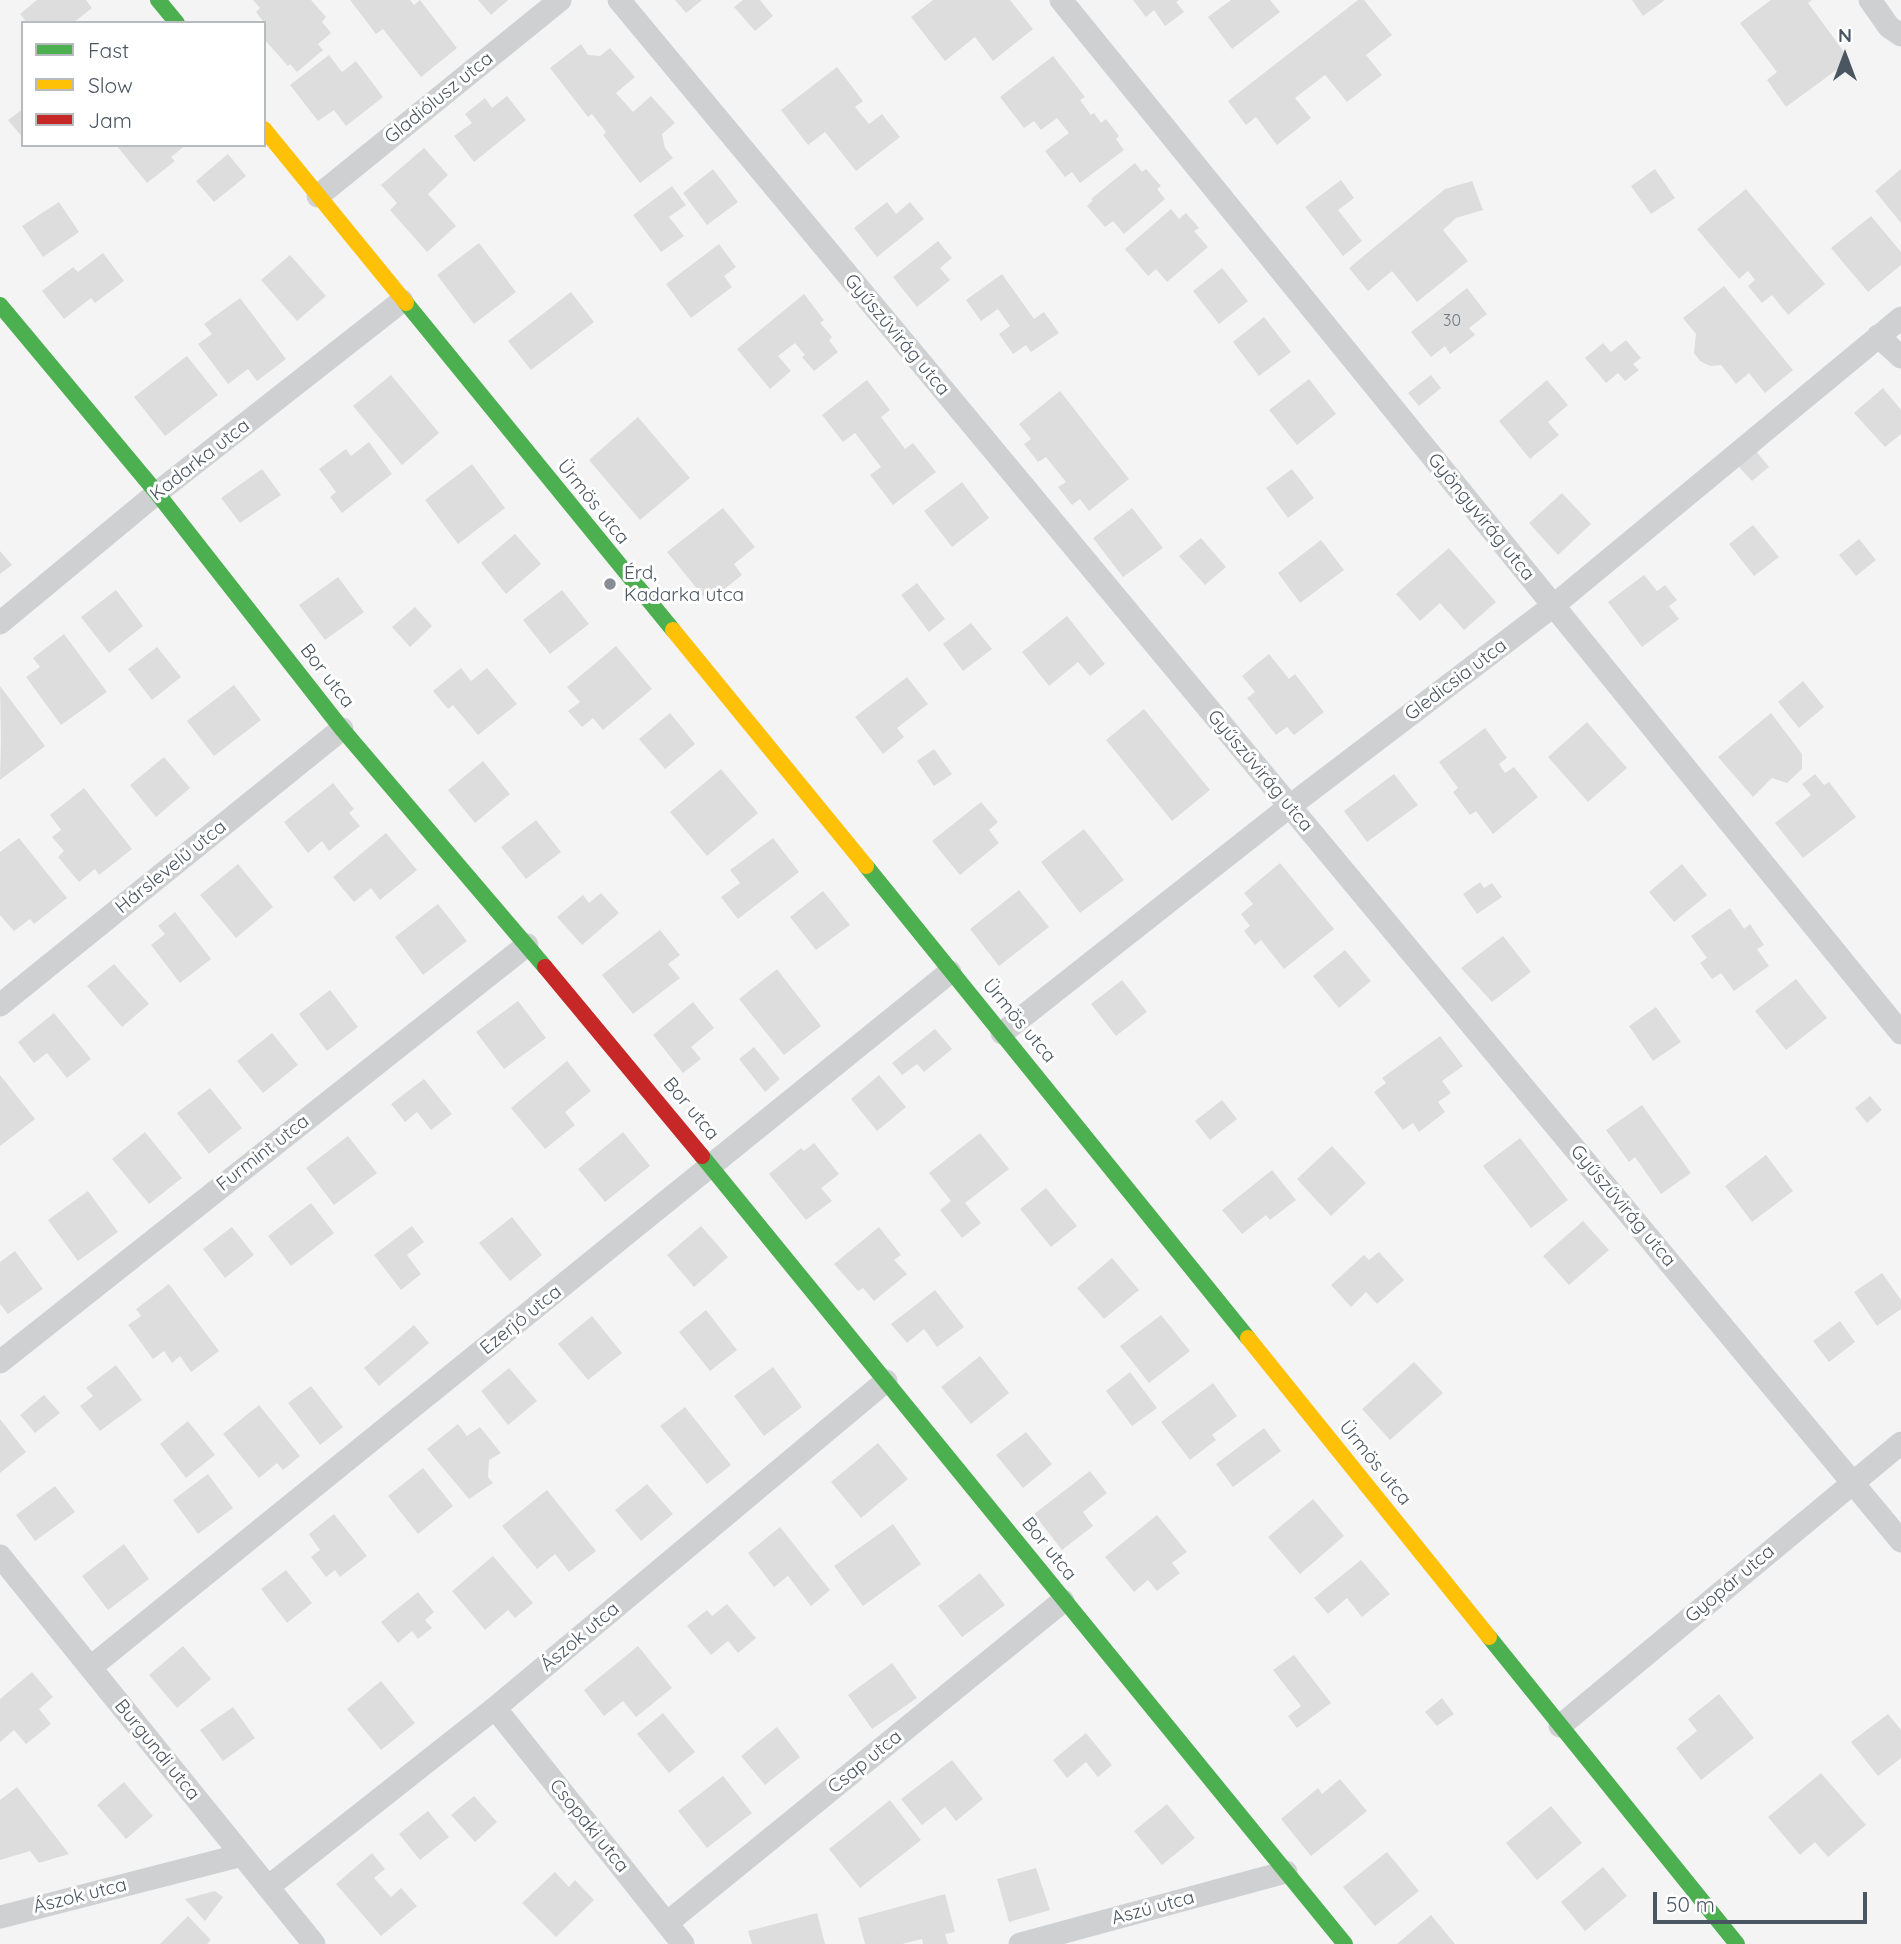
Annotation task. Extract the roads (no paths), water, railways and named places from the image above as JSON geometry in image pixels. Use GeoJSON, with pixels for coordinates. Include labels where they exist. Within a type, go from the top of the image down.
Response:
{"type":"FeatureCollection","features":[{"type":"Feature","properties":{"kind":"street"},"geometry":{"type":"LineString","coordinates":[[158,0],[175,21]]}},
{"type":"Feature","properties":{"kind":"street","name":"Gladiólusz utca"},"geometry":{"type":"LineString","coordinates":[[318,196],[560,0]]}},
{"type":"Feature","properties":{"kind":"street","name":"Gyűszűvirág utca"},"geometry":{"type":"LineString","coordinates":[[619,0],[1901,1542]]}},
{"type":"Feature","properties":{"kind":"street","name":"Gyöngyvirág utca"},"geometry":{"type":"LineString","coordinates":[[1061,0],[1901,1033]]}},
{"type":"Feature","properties":{"kind":"street"},"geometry":{"type":"LineString","coordinates":[[1870,0],[1889,27],[1901,36]]}},
{"type":"Feature","properties":{"kind":"street","name":"Ürmös utca"},"geometry":{"type":"LineString","coordinates":[[266,131],[1002,1033],[1737,1944]]}},
{"type":"Feature","properties":{"kind":"street","name":"Kadarka utca"},"geometry":{"type":"LineString","coordinates":[[0,623],[157,493],[402,301]]}},
{"type":"Feature","properties":{"kind":"street","name":"Bor utca"},"geometry":{"type":"LineString","coordinates":[[0,305],[157,493],[342,729],[527,945],[711,1167],[1345,1944]]}},
{"type":"Feature","properties":{"kind":"street","name":"Gledicsia utca"},"geometry":{"type":"LineString","coordinates":[[1002,1033],[1290,806],[1553,606],[1901,318]]}},
{"type":"Feature","properties":{"kind":"street"},"geometry":{"type":"LineString","coordinates":[[1878,336],[1901,357]]}},
{"type":"Feature","properties":{"kind":"street","name":"Hárslevelű utca"},"geometry":{"type":"LineString","coordinates":[[0,1005],[342,729]]}},
{"type":"Feature","properties":{"kind":"street","name":"Furmint utca"},"geometry":{"type":"LineString","coordinates":[[0,1362],[527,945]]}},
{"type":"Feature","properties":{"kind":"street","name":"Ezerjó utca"},"geometry":{"type":"LineString","coordinates":[[91,1667],[950,972]]}},
{"type":"Feature","properties":{"kind":"street","name":"Ászok utca"},"geometry":{"type":"LineString","coordinates":[[268,1886],[495,1708],[886,1381]]}},
{"type":"Feature","properties":{"kind":"street","name":"Gyopár utca"},"geometry":{"type":"LineString","coordinates":[[1560,1726],[1901,1443]]}},
{"type":"Feature","properties":{"kind":"street","name":"Burgundi utca"},"geometry":{"type":"LineString","coordinates":[[0,1556],[314,1944]]}},
{"type":"Feature","properties":{"kind":"street","name":"Csap utca"},"geometry":{"type":"LineString","coordinates":[[667,1923],[1063,1601]]}},
{"type":"Feature","properties":{"kind":"street","name":"Csopaki utca"},"geometry":{"type":"LineString","coordinates":[[495,1708],[683,1944]]}},
{"type":"Feature","properties":{"kind":"street","name":"Ászok utca"},"geometry":{"type":"LineString","coordinates":[[0,1917],[242,1855]]}},
{"type":"Feature","properties":{"kind":"street","name":"Aszú utca"},"geometry":{"type":"LineString","coordinates":[[1020,1944],[1286,1872]]}},
{"type":"Feature","properties":{"kind":"place","name":"Érd, Kadarka utca"},"geometry":{"type":"Point","coordinates":[610,584]}}]}
